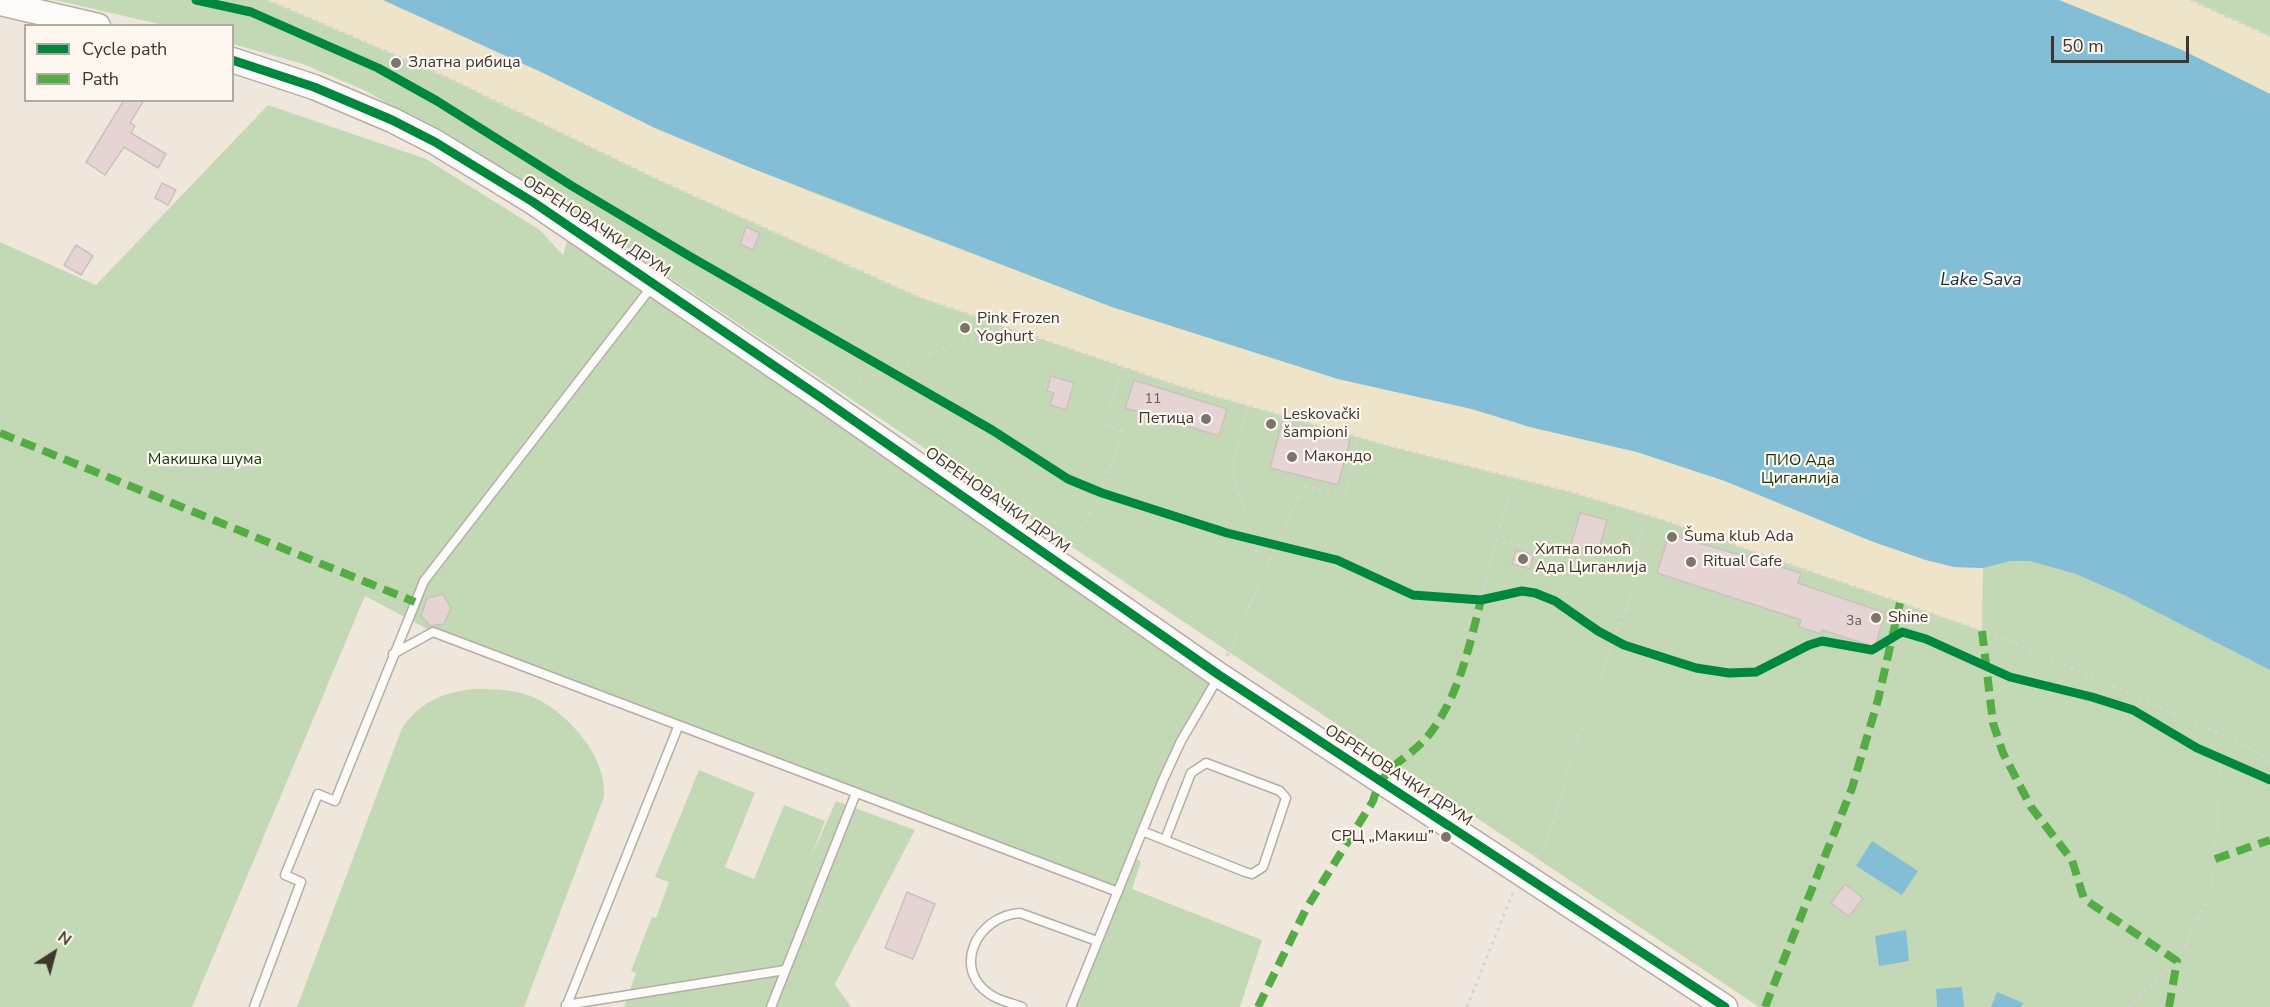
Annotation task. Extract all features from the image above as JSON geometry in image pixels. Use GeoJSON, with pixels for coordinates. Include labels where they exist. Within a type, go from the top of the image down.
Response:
{"type":"FeatureCollection","features":[{"type":"Feature","properties":{"kind":"street"},"geometry":{"type":"LineString","coordinates":[[0,3],[89,24]]}},
{"type":"Feature","properties":{"kind":"street","name":"ОБРЕНОВАЧКИ ДРУМ"},"geometry":{"type":"LineString","coordinates":[[234,61],[347,100],[435,142],[542,208],[820,397],[1219,675],[1725,1007]]}},
{"type":"Feature","properties":{"kind":"lane"},"geometry":{"type":"LineString","coordinates":[[254,1007],[301,882],[285,875],[318,794],[335,801],[424,581],[654,283]]}},
{"type":"Feature","properties":{"kind":"lane"},"geometry":{"type":"LineString","coordinates":[[393,654],[433,632],[678,727],[1118,892]]}},
{"type":"Feature","properties":{"kind":"lane"},"geometry":{"type":"LineString","coordinates":[[1071,1007],[1181,741],[1219,675]]}},
{"type":"Feature","properties":{"kind":"lane"},"geometry":{"type":"LineString","coordinates":[[566,1006],[678,727]]}},
{"type":"Feature","properties":{"kind":"lane"},"geometry":{"type":"LineString","coordinates":[[1142,831],[1165,840],[1252,874],[1263,867],[1285,803],[1284,795],[1206,763],[1191,773],[1165,840]]}},
{"type":"Feature","properties":{"kind":"lane"},"geometry":{"type":"LineString","coordinates":[[771,1007],[856,793]]}},
{"type":"Feature","properties":{"kind":"lane"},"geometry":{"type":"LineString","coordinates":[[1022,1007],[991,996],[975,975],[972,950],[984,927],[1001,916],[1020,913],[1097,941]]}},
{"type":"Feature","properties":{"kind":"lane"},"geometry":{"type":"LineString","coordinates":[[566,1006],[785,970]]}},
{"type":"Feature","properties":{"kind":"path"},"geometry":{"type":"LineString","coordinates":[[267,0],[448,78],[660,181],[918,297],[1248,406],[1647,516],[2013,642],[2217,732],[2270,761]]}},
{"type":"Feature","properties":{"kind":"path"},"geometry":{"type":"LineString","coordinates":[[2191,0],[2270,36]]}},
{"type":"Feature","properties":{"kind":"path"},"geometry":{"type":"LineString","coordinates":[[820,397],[1004,326]]}},
{"type":"Feature","properties":{"kind":"path"},"geometry":{"type":"LineString","coordinates":[[879,363],[898,375]]}},
{"type":"Feature","properties":{"kind":"path"},"geometry":{"type":"LineString","coordinates":[[1057,561],[1089,518],[1122,431],[1105,425],[1123,366]]}},
{"type":"Feature","properties":{"kind":"path"},"geometry":{"type":"LineString","coordinates":[[1248,406],[1231,470],[1248,538],[1263,572]]}},
{"type":"Feature","properties":{"kind":"path"},"geometry":{"type":"LineString","coordinates":[[1219,675],[1275,544],[1303,486],[1344,496],[1359,437]]}},
{"type":"Feature","properties":{"kind":"path"},"geometry":{"type":"LineString","coordinates":[[1495,597],[1476,600],[1515,479]]}},
{"type":"Feature","properties":{"kind":"path"},"geometry":{"type":"LineString","coordinates":[[1098,491],[1114,497]]}},
{"type":"Feature","properties":{"kind":"path"},"geometry":{"type":"LineString","coordinates":[[1543,850],[1561,800],[1571,757],[1609,637],[1631,595],[1634,562],[1647,516]]}},
{"type":"Feature","properties":{"kind":"path"},"geometry":{"type":"LineString","coordinates":[[1248,538],[1285,546]]}},
{"type":"Feature","properties":{"kind":"path"},"geometry":{"type":"LineString","coordinates":[[1496,540],[1538,550]]}},
{"type":"Feature","properties":{"kind":"path"},"geometry":{"type":"LineString","coordinates":[[1609,637],[1624,645]]}},
{"type":"Feature","properties":{"kind":"path"},"geometry":{"type":"LineString","coordinates":[[2129,1007],[2177,961],[2210,894],[2215,859],[2216,757],[2230,763]]}},
{"type":"Feature","properties":{"kind":"path"},"geometry":{"type":"LineString","coordinates":[[1467,1007],[1521,875]]}},
{"type":"Feature","properties":{"kind":"green space","name":"ПИО Ада Циганлија"},"geometry":{"type":"Polygon","coordinates":[[[55,0],[2270,0],[2270,1007],[1759,1007],[551,198],[366,91],[303,64],[234,44],[234,24],[159,24],[55,0]]]}},
{"type":"Feature","properties":{"kind":"green space","name":"Макишка шума"},"geometry":{"type":"Polygon","coordinates":[[[268,105],[426,159],[540,230],[563,255],[571,227],[1219,675],[1181,741],[1132,856],[1141,862],[1132,889],[1262,940],[1240,1007],[1071,1007],[1118,892],[433,632],[365,596],[192,1007],[0,1007],[0,242],[96,285],[268,105]]]}},
{"type":"Feature","properties":{"kind":"green space"},"geometry":{"type":"Polygon","coordinates":[[[474,689],[515,691],[550,706],[574,727],[584,740],[600,768],[604,783],[604,797],[524,1007],[297,1007],[402,728],[416,711],[433,700],[452,693],[474,689]]]}},
{"type":"Feature","properties":{"kind":"green space"},"geometry":{"type":"Polygon","coordinates":[[[699,770],[755,793],[725,867],[754,879],[784,805],[825,821],[810,859],[836,801],[915,830],[835,984],[851,1007],[624,1007],[636,973],[631,971],[652,917],[656,918],[669,882],[655,877],[699,770]]]}},
{"type":"Feature","properties":{"kind":"sand"},"geometry":{"type":"Polygon","coordinates":[[[267,0],[383,0],[539,71],[655,128],[816,194],[1112,307],[1338,379],[1472,409],[1530,427],[1637,452],[1725,481],[1871,541],[1926,560],[1954,567],[1983,568],[1982,631],[1656,518],[1573,493],[1391,447],[1178,386],[918,297],[660,181],[448,78],[267,0]]]}},
{"type":"Feature","properties":{"kind":"sand"},"geometry":{"type":"Polygon","coordinates":[[[2059,0],[2191,0],[2270,36],[2270,94],[2182,50],[2059,0]]]}},
{"type":"Feature","properties":{"kind":"water","name":"Lake Sava"},"geometry":{"type":"Polygon","coordinates":[[[383,0],[2059,0],[2182,50],[2270,94],[2270,670],[2124,595],[2076,574],[2030,561],[2010,561],[1983,568],[1954,567],[1926,560],[1871,541],[1725,481],[1637,452],[1530,427],[1472,409],[1338,379],[1112,307],[746,166],[655,128],[539,71],[383,0]]]}},
{"type":"Feature","properties":{"kind":"water"},"geometry":{"type":"Polygon","coordinates":[[[1872,841],[1918,871],[1902,895],[1856,866],[1872,841]]]}},
{"type":"Feature","properties":{"kind":"water"},"geometry":{"type":"Polygon","coordinates":[[[1906,930],[1909,961],[1879,966],[1875,936],[1906,930]]]}},
{"type":"Feature","properties":{"kind":"water"},"geometry":{"type":"Polygon","coordinates":[[[1962,987],[1964,1007],[1937,1007],[1936,989],[1962,987]]]}},
{"type":"Feature","properties":{"kind":"water"},"geometry":{"type":"Polygon","coordinates":[[[1997,992],[2023,1003],[2021,1007],[1991,1007],[1997,992]]]}},
{"type":"Feature","properties":{"kind":"building"},"geometry":{"type":"Polygon","coordinates":[[[123,102],[143,102],[130,123],[135,126],[131,133],[166,154],[158,168],[124,147],[105,175],[86,162],[123,102]]]}},
{"type":"Feature","properties":{"kind":"building"},"geometry":{"type":"Polygon","coordinates":[[[162,183],[176,190],[168,205],[155,198],[162,183]]]}},
{"type":"Feature","properties":{"kind":"building"},"geometry":{"type":"Polygon","coordinates":[[[746,227],[760,233],[753,250],[740,244],[746,227]]]}},
{"type":"Feature","properties":{"kind":"building"},"geometry":{"type":"Polygon","coordinates":[[[76,245],[93,256],[81,275],[64,265],[76,245]]]}},
{"type":"Feature","properties":{"kind":"building"},"geometry":{"type":"Polygon","coordinates":[[[1051,376],[1074,383],[1066,410],[1050,405],[1054,393],[1047,391],[1051,376]]]}},
{"type":"Feature","properties":{"kind":"building"},"geometry":{"type":"Polygon","coordinates":[[[1134,380],[1227,409],[1219,436],[1171,421],[1170,426],[1154,421],[1155,417],[1125,408],[1134,380]]]}},
{"type":"Feature","properties":{"kind":"building"},"geometry":{"type":"Polygon","coordinates":[[[1282,423],[1350,440],[1338,485],[1270,468],[1282,423]]]}},
{"type":"Feature","properties":{"kind":"building"},"geometry":{"type":"Polygon","coordinates":[[[1580,513],[1607,520],[1598,552],[1571,545],[1580,513]]]}},
{"type":"Feature","properties":{"kind":"building"},"geometry":{"type":"Polygon","coordinates":[[[1669,534],[1801,573],[1798,583],[1885,613],[1875,647],[1822,630],[1821,634],[1799,627],[1801,620],[1657,573],[1669,534]]]}},
{"type":"Feature","properties":{"kind":"building","name":"Хитна помоћ Ада Циганлија"},"geometry":{"type":"Polygon","coordinates":[[[1516,550],[1534,555],[1530,569],[1512,564],[1516,550]]]}},
{"type":"Feature","properties":{"kind":"building"},"geometry":{"type":"Polygon","coordinates":[[[443,594],[451,608],[444,624],[430,626],[421,616],[427,598],[443,594]]]}},
{"type":"Feature","properties":{"kind":"building"},"geometry":{"type":"Polygon","coordinates":[[[1845,884],[1863,898],[1849,917],[1831,903],[1845,884]]]}},
{"type":"Feature","properties":{"kind":"building"},"geometry":{"type":"Polygon","coordinates":[[[907,892],[935,904],[913,959],[885,948],[907,892]]]}},
{"type":"Feature","properties":{"kind":"marked path"},"geometry":{"type":"LineString","coordinates":[[0,433],[415,602]]}},
{"type":"Feature","properties":{"kind":"marked path"},"geometry":{"type":"LineString","coordinates":[[1258,1007],[1306,909],[1373,801],[1383,779],[1396,764],[1428,736],[1448,705],[1462,671],[1481,600]]}},
{"type":"Feature","properties":{"kind":"marked path"},"geometry":{"type":"LineString","coordinates":[[1765,1007],[1852,788],[1878,700],[1900,603]]}},
{"type":"Feature","properties":{"kind":"marked path"},"geometry":{"type":"LineString","coordinates":[[1982,631],[1993,723],[2003,753],[2031,807],[2072,860],[2084,899],[2177,961],[2169,1007]]}},
{"type":"Feature","properties":{"kind":"marked path"},"geometry":{"type":"LineString","coordinates":[[2215,859],[2270,840]]}},
{"type":"Feature","properties":{"kind":"cycle path"},"geometry":{"type":"LineString","coordinates":[[196,0],[251,12],[378,68],[437,101],[691,257],[992,430],[1068,479],[1102,493],[1227,533],[1337,560],[1413,595],[1481,600],[1522,591],[1535,593],[1555,601],[1598,631],[1624,645],[1696,668],[1729,673],[1756,672],[1809,645],[1822,641],[1872,650],[1902,632],[1926,639],[2010,677],[2092,697],[2133,710],[2197,748],[2270,780]]}},
{"type":"Feature","properties":{"kind":"cycle path"},"geometry":{"type":"LineString","coordinates":[[234,61],[314,87],[392,120],[435,142],[533,202],[820,397],[1219,675],[1725,1007]]}},
{"type":"Feature","properties":{"kind":"place","name":"Златна рибица"},"geometry":{"type":"Point","coordinates":[396,63]}},
{"type":"Feature","properties":{"kind":"place","name":"Pink Frozen Yoghurt"},"geometry":{"type":"Point","coordinates":[965,328]}},
{"type":"Feature","properties":{"kind":"place","name":"Петица"},"geometry":{"type":"Point","coordinates":[1206,419]}},
{"type":"Feature","properties":{"kind":"place","name":"Leskovački šampioni"},"geometry":{"type":"Point","coordinates":[1271,424]}},
{"type":"Feature","properties":{"kind":"place","name":"Макондо"},"geometry":{"type":"Point","coordinates":[1292,457]}},
{"type":"Feature","properties":{"kind":"place","name":"Šuma klub Ada"},"geometry":{"type":"Point","coordinates":[1672,537]}},
{"type":"Feature","properties":{"kind":"place","name":"Хитна помоћ Ада Циганлија"},"geometry":{"type":"Point","coordinates":[1523,559]}},
{"type":"Feature","properties":{"kind":"place","name":"Ritual Cafe"},"geometry":{"type":"Point","coordinates":[1691,562]}},
{"type":"Feature","properties":{"kind":"place","name":"Shine"},"geometry":{"type":"Point","coordinates":[1876,618]}},
{"type":"Feature","properties":{"kind":"place","name":"СРЦ „Макиш”"},"geometry":{"type":"Point","coordinates":[1446,837]}}]}
